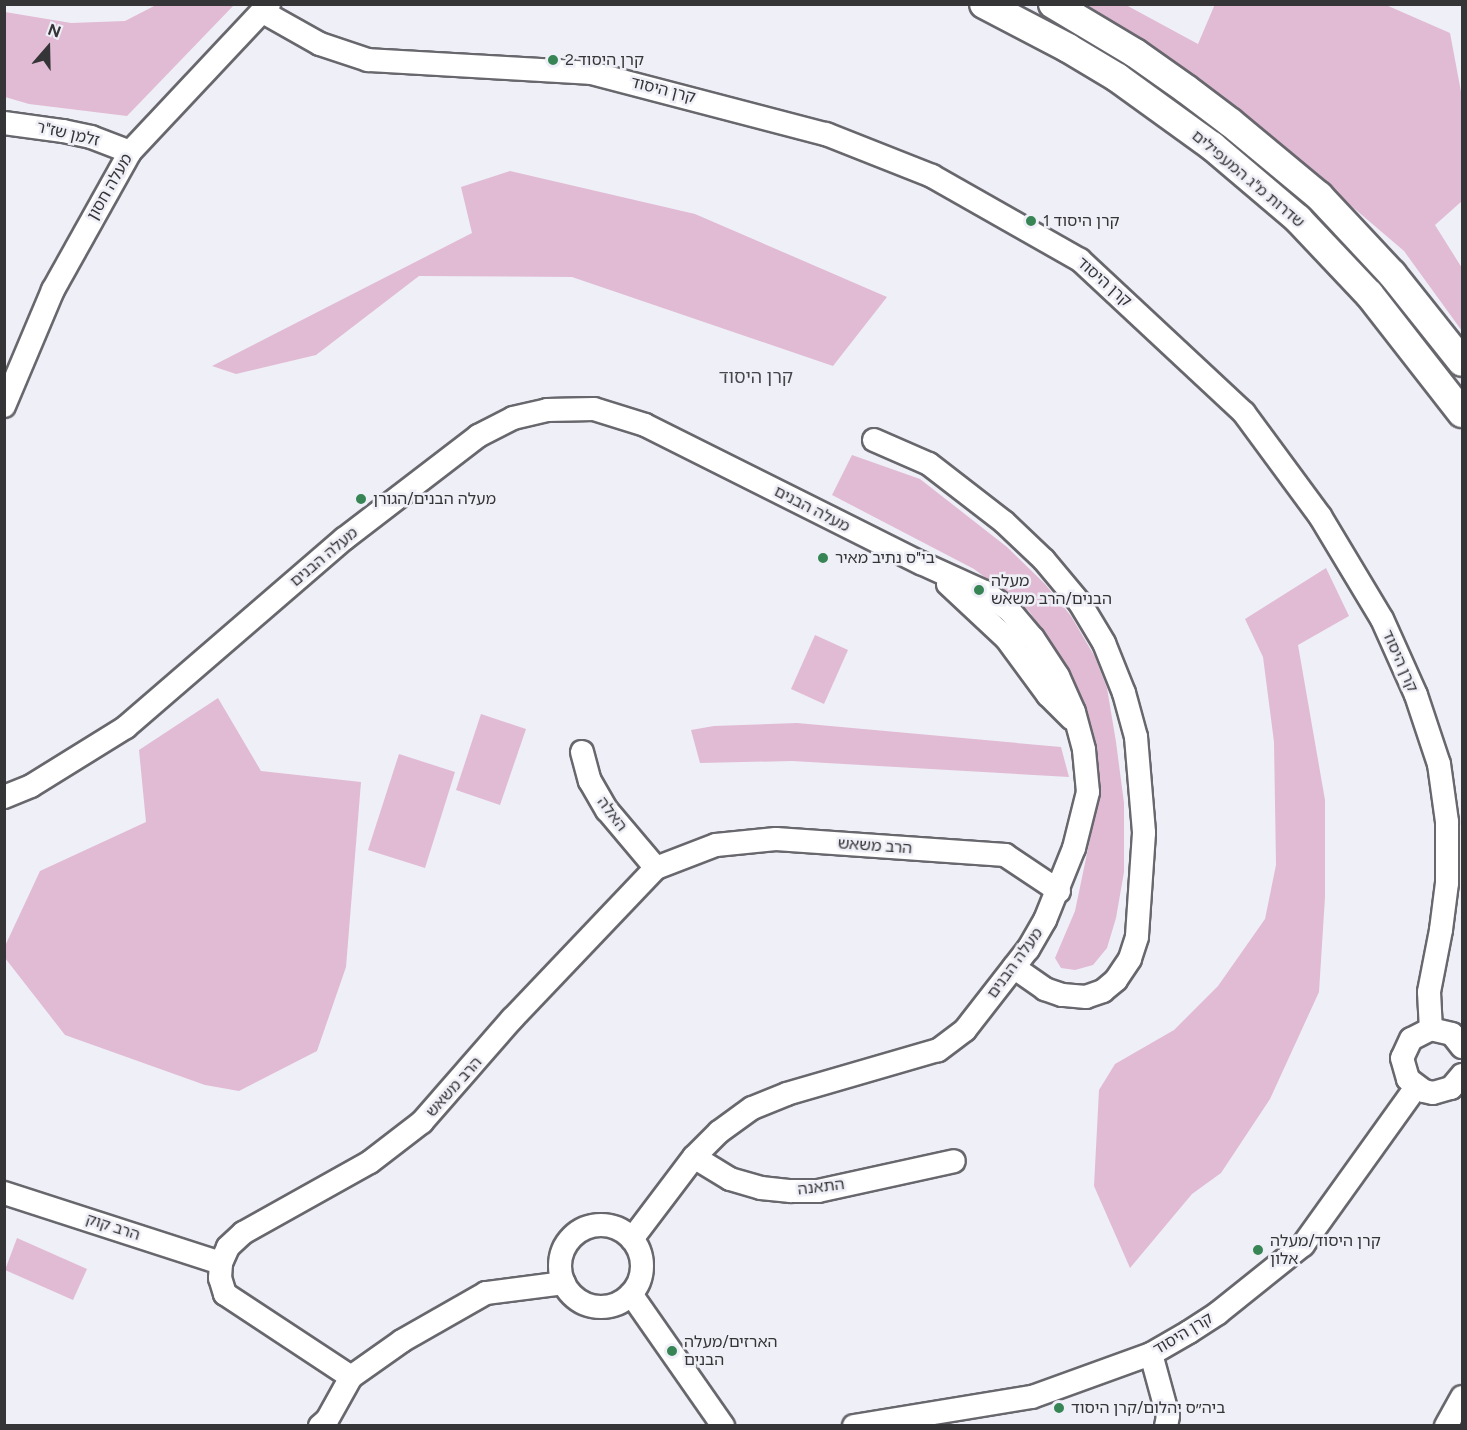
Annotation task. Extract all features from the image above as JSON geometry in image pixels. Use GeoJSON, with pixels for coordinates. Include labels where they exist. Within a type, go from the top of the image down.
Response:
{"type":"FeatureCollection","features":[{"type":"Feature","properties":{"kind":"main road","name":"שדרות מ\"ג המעפילים"},"geometry":{"type":"LineString","coordinates":[[984,4],[1068,48],[1118,78],[1212,146],[1290,212],[1369,294],[1462,413]]}},
{"type":"Feature","properties":{"kind":"main road","name":"שדרות מ\"ג המעפילים"},"geometry":{"type":"LineString","coordinates":[[1053,4],[1135,53],[1186,89],[1319,196],[1392,274],[1462,362]]}},
{"type":"Feature","properties":{"kind":"street","name":"מעלה חסון"},"geometry":{"type":"LineString","coordinates":[[4,406],[53,290],[130,152],[266,8]]}},
{"type":"Feature","properties":{"kind":"street","name":"קרן היסוד"},"geometry":{"type":"LineString","coordinates":[[266,8],[320,44],[368,60],[591,73],[826,134],[932,176],[1080,260],[1244,413],[1320,516],[1382,619],[1416,695],[1438,764],[1447,822],[1444,906],[1429,992],[1452,1032]]}},
{"type":"Feature","properties":{"kind":"street","name":"זלמן שז\"ר"},"geometry":{"type":"LineString","coordinates":[[4,123],[63,130],[130,152]]}},
{"type":"Feature","properties":{"kind":"street","name":"מעלה הבנים"},"geometry":{"type":"LineString","coordinates":[[4,797],[32,786],[126,727],[344,539],[478,436],[513,418],[547,410],[594,409],[645,425],[921,563],[985,592],[1010,611],[1033,638],[1058,676],[1077,723],[1084,750],[1088,792],[1074,848],[1059,891],[1045,920],[1014,967],[965,1030],[938,1050],[787,1094],[752,1108],[720,1132],[694,1157],[632,1239]]}},
{"type":"Feature","properties":{"kind":"street"},"geometry":{"type":"LineString","coordinates":[[874,440],[929,464],[1004,522],[1044,560],[1080,603],[1104,643],[1124,693],[1136,737],[1144,833],[1137,937],[1130,959],[1116,980],[1103,991],[1086,997],[1062,995],[1045,989],[1014,967]]}},
{"type":"Feature","properties":{"kind":"street","name":"האלה"},"geometry":{"type":"LineString","coordinates":[[582,752],[590,781],[607,810],[656,868]]}},
{"type":"Feature","properties":{"kind":"street","name":"הרב משאש"},"geometry":{"type":"LineString","coordinates":[[220,1263],[228,1247],[243,1233],[370,1162],[422,1122],[512,1019],[656,868],[716,845],[776,839],[1005,855],[1059,891]]}},
{"type":"Feature","properties":{"kind":"street"},"geometry":{"type":"LineString","coordinates":[[1452,1032],[1411,1039],[1405,1047],[1404,1069],[1408,1079],[1416,1087],[1433,1093],[1451,1088],[1461,1081]]}},
{"type":"Feature","properties":{"kind":"street","name":"קרן היסוד"},"geometry":{"type":"LineString","coordinates":[[854,1425],[1032,1397],[1151,1354],[1218,1313],[1303,1245],[1416,1087]]}},
{"type":"Feature","properties":{"kind":"street","name":"התאנה"},"geometry":{"type":"LineString","coordinates":[[694,1157],[730,1179],[761,1188],[791,1191],[818,1191],[954,1161]]}},
{"type":"Feature","properties":{"kind":"street","name":"הרב קוק"},"geometry":{"type":"LineString","coordinates":[[4,1192],[220,1263]]}},
{"type":"Feature","properties":{"kind":"street"},"geometry":{"type":"LineString","coordinates":[[610,1226],[632,1239],[642,1261],[638,1284],[620,1302],[595,1306],[582,1302],[564,1283],[560,1258],[565,1245],[584,1228],[610,1226]]}},
{"type":"Feature","properties":{"kind":"street"},"geometry":{"type":"LineString","coordinates":[[220,1263],[220,1278],[225,1294],[351,1377]]}},
{"type":"Feature","properties":{"kind":"street"},"geometry":{"type":"LineString","coordinates":[[320,1425],[327,1420],[351,1377],[402,1341],[486,1293],[564,1283]]}},
{"type":"Feature","properties":{"kind":"street"},"geometry":{"type":"LineString","coordinates":[[631,1293],[723,1425]]}},
{"type":"Feature","properties":{"kind":"street"},"geometry":{"type":"LineString","coordinates":[[1151,1354],[1168,1416],[1166,1425]]}},
{"type":"Feature","properties":{"kind":"street"},"geometry":{"type":"LineString","coordinates":[[1446,1425],[1462,1397]]}},
{"type":"Feature","properties":{"kind":"shaded area"},"geometry":{"type":"Polygon","coordinates":[[[158,4],[234,5],[127,116],[29,104],[5,97],[5,12],[71,23],[125,21],[158,4]]]}},
{"type":"Feature","properties":{"kind":"shaded area"},"geometry":{"type":"Polygon","coordinates":[[[1215,4],[1386,5],[1450,33],[1462,97],[1462,201],[1435,225],[1462,268],[1462,331],[1404,251],[1252,121],[1072,5],[1126,5],[1198,44],[1215,4]]]}},
{"type":"Feature","properties":{"kind":"shaded area"},"geometry":{"type":"Polygon","coordinates":[[[510,171],[695,214],[887,297],[833,366],[572,277],[419,276],[316,355],[236,374],[212,366],[472,233],[461,187],[510,171]]]}},
{"type":"Feature","properties":{"kind":"shaded area"},"geometry":{"type":"Polygon","coordinates":[[[852,455],[920,479],[1007,547],[1045,584],[1071,616],[1095,657],[1107,688],[1116,742],[1124,803],[1124,872],[1116,918],[1107,948],[1093,965],[1075,970],[1061,968],[1055,958],[1075,911],[1099,796],[1095,751],[1087,716],[1056,650],[1029,611],[974,569],[832,495],[852,455]]]}},
{"type":"Feature","properties":{"kind":"shaded area"},"geometry":{"type":"Polygon","coordinates":[[[1326,568],[1349,616],[1298,645],[1325,800],[1325,897],[1319,992],[1270,1099],[1221,1173],[1192,1194],[1130,1268],[1094,1186],[1099,1090],[1115,1064],[1174,1030],[1218,986],[1265,919],[1276,865],[1274,742],[1263,657],[1245,619],[1326,568]]]}},
{"type":"Feature","properties":{"kind":"shaded area"},"geometry":{"type":"Polygon","coordinates":[[[815,635],[848,650],[824,704],[791,689],[815,635]]]}},
{"type":"Feature","properties":{"kind":"shaded area"},"geometry":{"type":"Polygon","coordinates":[[[218,698],[261,771],[361,782],[346,967],[317,1051],[239,1091],[205,1085],[65,1035],[5,958],[5,946],[40,871],[146,822],[139,750],[218,698]]]}},
{"type":"Feature","properties":{"kind":"shaded area"},"geometry":{"type":"Polygon","coordinates":[[[481,714],[526,729],[500,805],[456,790],[481,714]]]}},
{"type":"Feature","properties":{"kind":"shaded area"},"geometry":{"type":"Polygon","coordinates":[[[797,723],[1061,747],[1069,777],[792,761],[700,763],[691,730],[714,726],[797,723]]]}},
{"type":"Feature","properties":{"kind":"shaded area"},"geometry":{"type":"Polygon","coordinates":[[[399,754],[455,772],[425,868],[368,850],[399,754]]]}},
{"type":"Feature","properties":{"kind":"shaded area"},"geometry":{"type":"Polygon","coordinates":[[[17,1238],[87,1269],[73,1300],[5,1270],[17,1238]]]}},
{"type":"Feature","properties":{"kind":"place","name":"קרן היסוד 2"},"geometry":{"type":"Point","coordinates":[553,60]}},
{"type":"Feature","properties":{"kind":"place","name":"קרן היסוד 1"},"geometry":{"type":"Point","coordinates":[1031,221]}},
{"type":"Feature","properties":{"kind":"place","name":"מעלה הבנים/הגורן"},"geometry":{"type":"Point","coordinates":[361,499]}},
{"type":"Feature","properties":{"kind":"place","name":"בי\"ס נתיב מאיר"},"geometry":{"type":"Point","coordinates":[823,558]}},
{"type":"Feature","properties":{"kind":"place","name":"מעלה הבנים/הרב משאש"},"geometry":{"type":"Point","coordinates":[979,590]}},
{"type":"Feature","properties":{"kind":"place","name":"קרן היסוד/מעלה אלון"},"geometry":{"type":"Point","coordinates":[1258,1250]}},
{"type":"Feature","properties":{"kind":"place","name":"הארזים/מעלה הבנים"},"geometry":{"type":"Point","coordinates":[672,1351]}},
{"type":"Feature","properties":{"kind":"place","name":"ביה״ס יהלום/קרן היסוד"},"geometry":{"type":"Point","coordinates":[1059,1408]}},
{"type":"Feature","properties":{"kind":"district","name":"קרן היסוד"},"geometry":{"type":"Point","coordinates":[756,377]}}]}
